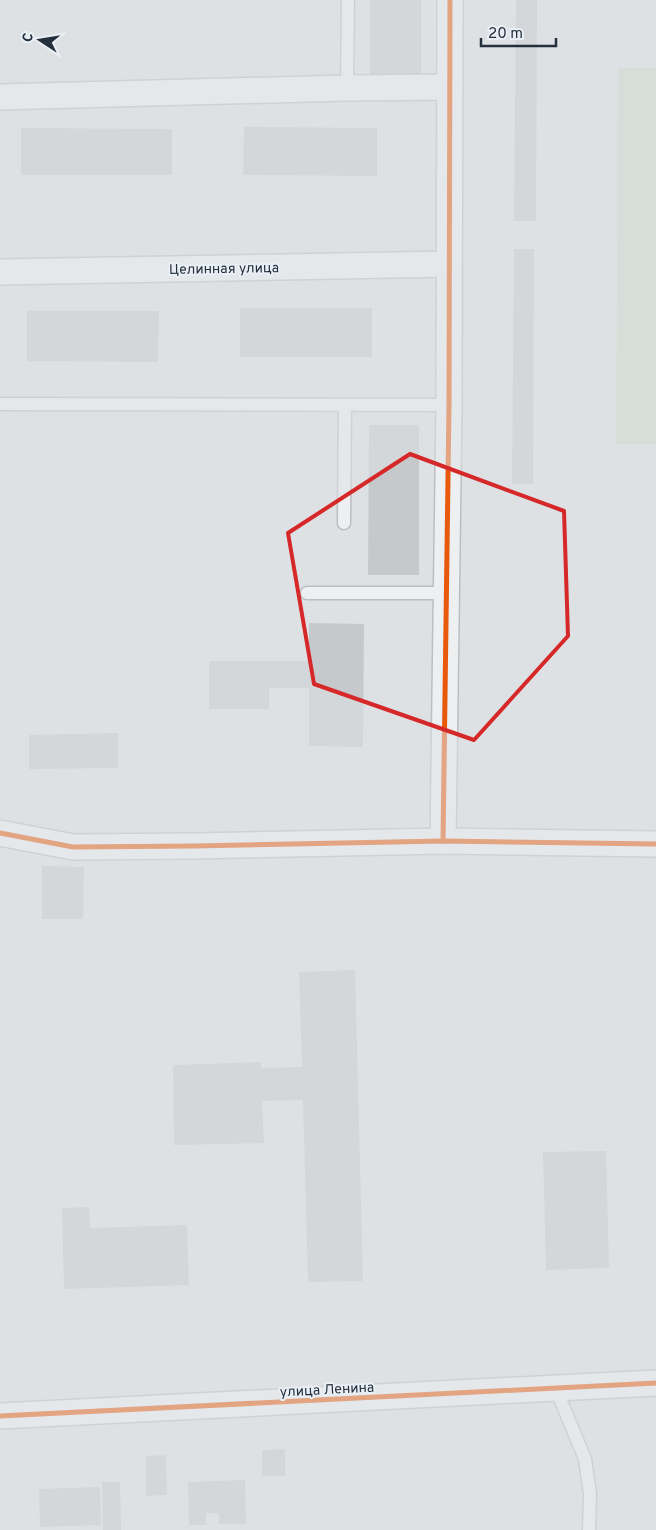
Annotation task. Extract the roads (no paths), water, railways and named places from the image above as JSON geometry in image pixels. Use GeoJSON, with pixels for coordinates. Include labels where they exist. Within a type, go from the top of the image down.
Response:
{"type":"FeatureCollection","features":[{"type":"Feature","properties":{"kind":"street"},"geometry":{"type":"LineString","coordinates":[[443,841],[450,0]]}},
{"type":"Feature","properties":{"kind":"street"},"geometry":{"type":"LineString","coordinates":[[0,96],[450,87]]}},
{"type":"Feature","properties":{"kind":"street","name":"Целинная улица"},"geometry":{"type":"LineString","coordinates":[[0,272],[449,264]]}},
{"type":"Feature","properties":{"kind":"street"},"geometry":{"type":"LineString","coordinates":[[0,833],[73,847],[443,841],[656,844]]}},
{"type":"Feature","properties":{"kind":"street","name":"улица Ленина"},"geometry":{"type":"LineString","coordinates":[[0,1416],[656,1383]]}},
{"type":"Feature","properties":{"kind":"lane"},"geometry":{"type":"LineString","coordinates":[[347,88],[348,0]]}},
{"type":"Feature","properties":{"kind":"lane"},"geometry":{"type":"LineString","coordinates":[[0,404],[448,405]]}},
{"type":"Feature","properties":{"kind":"lane"},"geometry":{"type":"LineString","coordinates":[[344,523],[345,405]]}},
{"type":"Feature","properties":{"kind":"lane"},"geometry":{"type":"LineString","coordinates":[[307,593],[446,593]]}},
{"type":"Feature","properties":{"kind":"lane"},"geometry":{"type":"LineString","coordinates":[[556,1389],[585,1459],[590,1494],[589,1530]]}}]}
